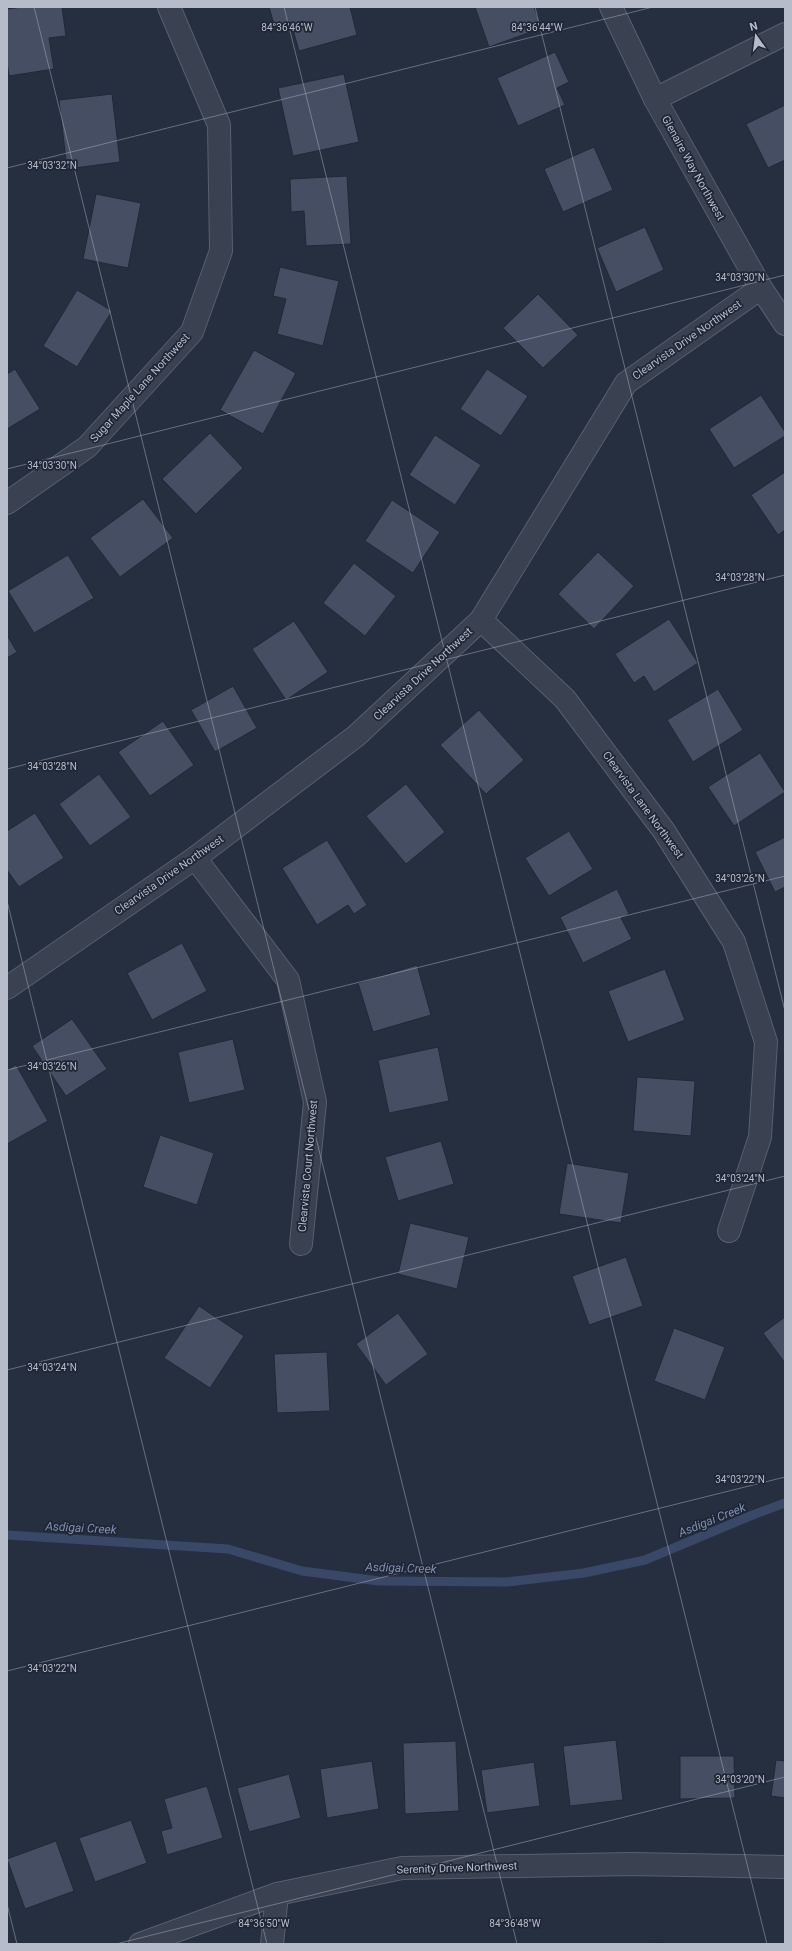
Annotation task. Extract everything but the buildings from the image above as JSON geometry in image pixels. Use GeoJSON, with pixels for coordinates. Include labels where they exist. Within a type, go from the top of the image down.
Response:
{"type":"FeatureCollection","features":[{"type":"Feature","properties":{"kind":"street","name":"Sugar Maple Lane Northwest"},"geometry":{"type":"LineString","coordinates":[[7,503],[86,447],[192,332],[221,251],[219,125],[169,7]]}},
{"type":"Feature","properties":{"kind":"street","name":"Glenaire Way Northwest"},"geometry":{"type":"LineString","coordinates":[[611,7],[655,100],[761,288],[785,324]]}},
{"type":"Feature","properties":{"kind":"street"},"geometry":{"type":"LineString","coordinates":[[655,100],[785,34]]}},
{"type":"Feature","properties":{"kind":"street","name":"Clearvista Drive Northwest"},"geometry":{"type":"LineString","coordinates":[[7,988],[195,858],[356,736],[481,620],[626,383],[761,288]]}},
{"type":"Feature","properties":{"kind":"street","name":"Clearvista Lane Northwest"},"geometry":{"type":"LineString","coordinates":[[481,620],[565,699],[664,831],[734,942],[766,1042],[760,1137],[729,1231]]}},
{"type":"Feature","properties":{"kind":"street","name":"Clearvista Court Northwest"},"geometry":{"type":"LineString","coordinates":[[195,858],[288,980],[315,1102],[301,1244]]}},
{"type":"Feature","properties":{"kind":"street","name":"Serenity Drive Northwest"},"geometry":{"type":"LineString","coordinates":[[140,1944],[277,1894],[402,1868],[632,1864],[785,1867]]}},
{"type":"Feature","properties":{"kind":"street"},"geometry":{"type":"LineString","coordinates":[[272,1944],[277,1894]]}},
{"type":"Feature","properties":{"kind":"waterway","name":"Asdigai Creek"},"geometry":{"type":"LineString","coordinates":[[7,1535],[228,1549],[302,1571],[379,1581],[507,1582],[584,1573],[645,1560],[785,1503]]}}]}
